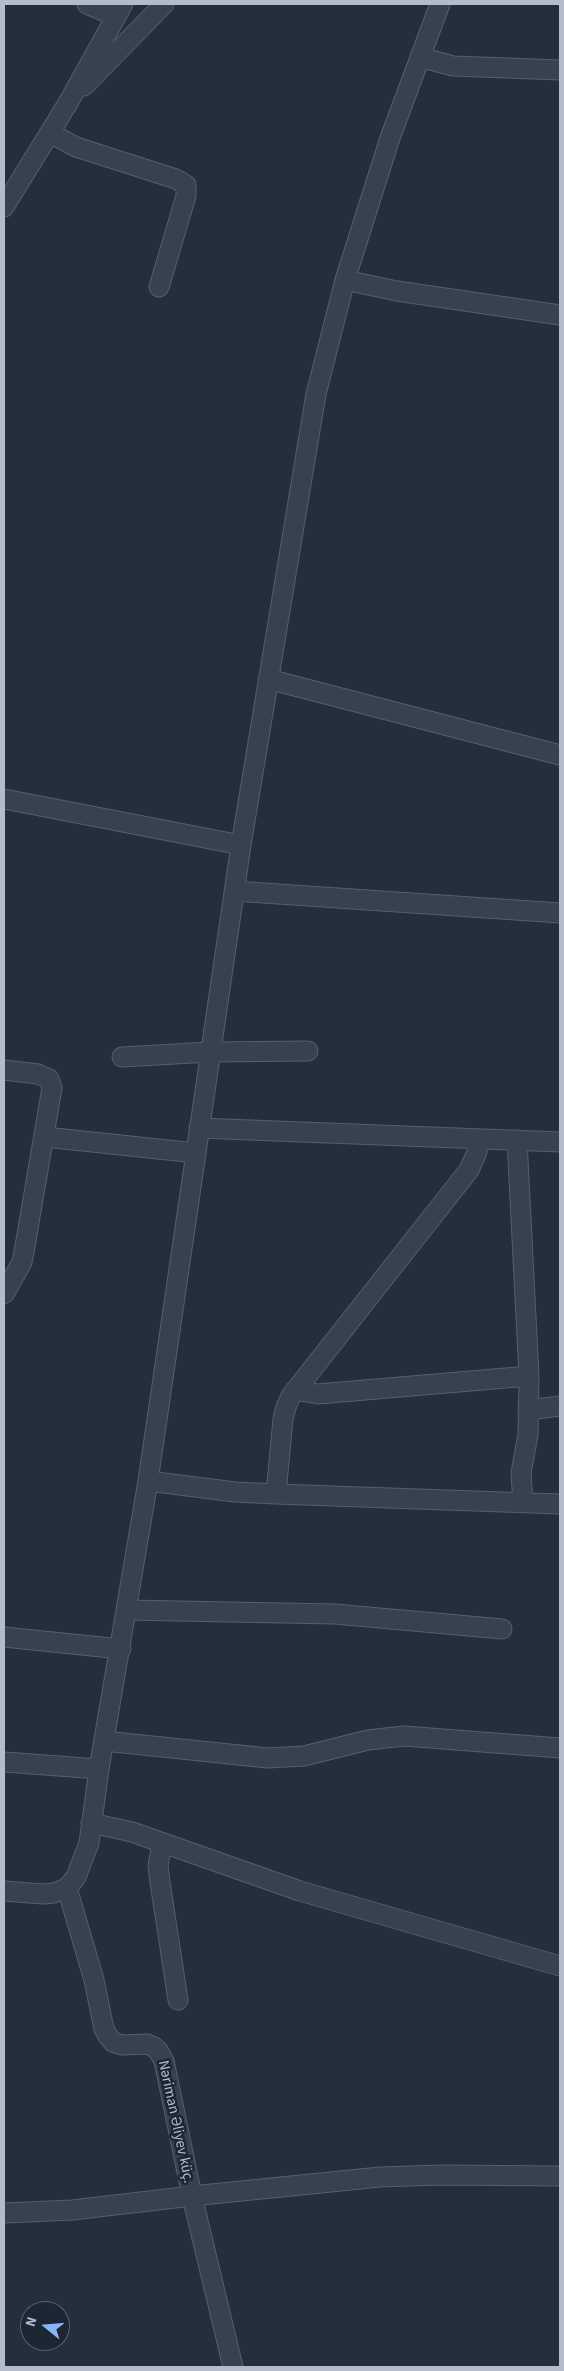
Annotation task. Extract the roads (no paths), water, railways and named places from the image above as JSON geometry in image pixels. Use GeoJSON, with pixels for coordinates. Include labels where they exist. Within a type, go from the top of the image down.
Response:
{"type":"FeatureCollection","features":[{"type":"Feature","properties":{"kind":"street"},"geometry":{"type":"LineString","coordinates":[[4,207],[68,103],[119,10],[87,4]]}},
{"type":"Feature","properties":{"kind":"street"},"geometry":{"type":"LineString","coordinates":[[68,103],[164,4]]}},
{"type":"Feature","properties":{"kind":"street"},"geometry":{"type":"LineString","coordinates":[[4,1891],[42,1894],[54,1893],[67,1888],[76,1876],[89,1843],[99,1769],[148,1481],[241,845],[316,394],[346,280],[390,138],[440,4]]}},
{"type":"Feature","properties":{"kind":"street"},"geometry":{"type":"LineString","coordinates":[[420,57],[453,66],[560,70]]}},
{"type":"Feature","properties":{"kind":"street"},"geometry":{"type":"LineString","coordinates":[[50,133],[76,147],[176,179],[186,185],[186,196],[159,287]]}},
{"type":"Feature","properties":{"kind":"street"},"geometry":{"type":"LineString","coordinates":[[346,280],[397,292],[560,315]]}},
{"type":"Feature","properties":{"kind":"street"},"geometry":{"type":"LineString","coordinates":[[268,679],[560,755]]}},
{"type":"Feature","properties":{"kind":"street"},"geometry":{"type":"LineString","coordinates":[[4,799],[241,845]]}},
{"type":"Feature","properties":{"kind":"street"},"geometry":{"type":"LineString","coordinates":[[234,891],[560,913]]}},
{"type":"Feature","properties":{"kind":"street"},"geometry":{"type":"LineString","coordinates":[[122,1057],[210,1052],[308,1051]]}},
{"type":"Feature","properties":{"kind":"street"},"geometry":{"type":"LineString","coordinates":[[4,1070],[38,1074],[49,1078],[52,1088],[24,1252],[9,1277],[4,1294]]}},
{"type":"Feature","properties":{"kind":"street"},"geometry":{"type":"LineString","coordinates":[[199,1128],[560,1142]]}},
{"type":"Feature","properties":{"kind":"street"},"geometry":{"type":"LineString","coordinates":[[45,1137],[196,1153]]}},
{"type":"Feature","properties":{"kind":"street"},"geometry":{"type":"LineString","coordinates":[[276,1494],[283,1419],[286,1407],[296,1390],[469,1170],[477,1152],[477,1139]]}},
{"type":"Feature","properties":{"kind":"street"},"geometry":{"type":"LineString","coordinates":[[517,1140],[529,1376],[528,1435],[521,1473],[523,1502]]}},
{"type":"Feature","properties":{"kind":"street"},"geometry":{"type":"LineString","coordinates":[[296,1390],[318,1394],[529,1376]]}},
{"type":"Feature","properties":{"kind":"street"},"geometry":{"type":"LineString","coordinates":[[528,1410],[560,1406]]}},
{"type":"Feature","properties":{"kind":"street"},"geometry":{"type":"LineString","coordinates":[[148,1481],[226,1491],[276,1494],[560,1504]]}},
{"type":"Feature","properties":{"kind":"street"},"geometry":{"type":"LineString","coordinates":[[127,1610],[335,1614],[502,1629]]}},
{"type":"Feature","properties":{"kind":"street"},"geometry":{"type":"LineString","coordinates":[[4,1637],[120,1649]]}},
{"type":"Feature","properties":{"kind":"street"},"geometry":{"type":"LineString","coordinates":[[104,1741],[268,1758],[304,1756],[368,1740],[404,1736],[560,1748]]}},
{"type":"Feature","properties":{"kind":"street"},"geometry":{"type":"LineString","coordinates":[[4,1762],[99,1769]]}},
{"type":"Feature","properties":{"kind":"street"},"geometry":{"type":"LineString","coordinates":[[91,1823],[125,1830],[162,1842],[300,1891],[560,1966]]}},
{"type":"Feature","properties":{"kind":"street"},"geometry":{"type":"LineString","coordinates":[[162,1842],[158,1866],[178,2000]]}},
{"type":"Feature","properties":{"kind":"street","name":"Nəriman Əliyev küç."},"geometry":{"type":"LineString","coordinates":[[67,1888],[94,1980],[104,2029],[113,2042],[122,2045],[147,2044],[154,2046],[160,2052],[164,2061],[192,2196],[233,2367]]}},
{"type":"Feature","properties":{"kind":"street"},"geometry":{"type":"LineString","coordinates":[[4,2214],[72,2210],[380,2177],[442,2175],[560,2176]]}}]}
